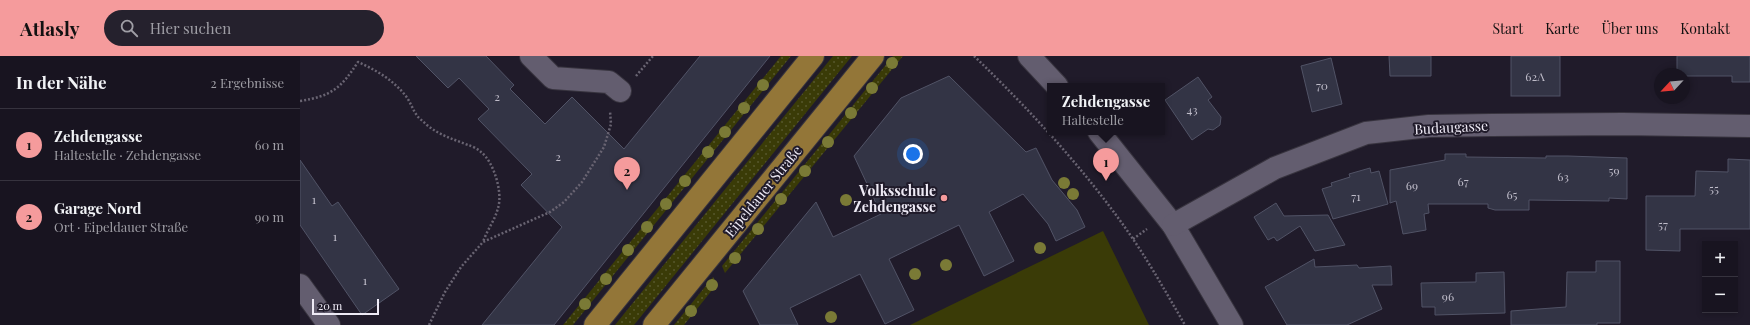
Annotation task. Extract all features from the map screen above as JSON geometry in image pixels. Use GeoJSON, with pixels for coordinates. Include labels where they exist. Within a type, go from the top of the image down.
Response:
{"type":"FeatureCollection","features":[{"type":"Feature","properties":{"kind":"main road"},"geometry":{"type":"LineString","coordinates":[[595,325],[813,56]]}},
{"type":"Feature","properties":{"kind":"main road","name":"Eipeldauer Straße"},"geometry":{"type":"LineString","coordinates":[[654,325],[873,56]]}},
{"type":"Feature","properties":{"kind":"street"},"geometry":{"type":"LineString","coordinates":[[531,56],[553,78],[610,82],[620,91]]}},
{"type":"Feature","properties":{"kind":"street"},"geometry":{"type":"LineString","coordinates":[[1029,56],[1054,83]]}},
{"type":"Feature","properties":{"kind":"street","name":"Budaugasse"},"geometry":{"type":"LineString","coordinates":[[1173,225],[1275,168],[1366,133],[1429,126],[1623,124],[1750,126]]}},
{"type":"Feature","properties":{"kind":"street"},"geometry":{"type":"LineString","coordinates":[[1101,135],[1173,225],[1232,325]]}},
{"type":"Feature","properties":{"kind":"street"},"geometry":{"type":"LineString","coordinates":[[300,285],[328,325]]}},
{"type":"Feature","properties":{"kind":"path"},"geometry":{"type":"LineString","coordinates":[[483,242],[531,222],[550,212],[564,202],[582,182],[604,147],[611,124],[610,101],[653,56]]}},
{"type":"Feature","properties":{"kind":"path"},"geometry":{"type":"LineString","coordinates":[[974,56],[1002,83],[1047,133]]}},
{"type":"Feature","properties":{"kind":"path"},"geometry":{"type":"LineString","coordinates":[[300,101],[316,99],[334,92],[347,79],[358,62],[375,70],[397,85],[406,96],[416,115],[429,127],[444,136],[482,152],[488,160],[496,176],[500,196],[498,208],[483,242],[461,268],[445,292],[429,325]]}},
{"type":"Feature","properties":{"kind":"path"},"geometry":{"type":"LineString","coordinates":[[1048,135],[1095,187],[1133,239],[1185,325]]}},
{"type":"Feature","properties":{"kind":"shaded area"},"geometry":{"type":"Polygon","coordinates":[[[781,56],[791,56],[573,325],[563,325],[781,56]]]}},
{"type":"Feature","properties":{"kind":"shaded area"},"geometry":{"type":"Polygon","coordinates":[[[833,56],[852,56],[634,325],[615,325],[833,56]]]}},
{"type":"Feature","properties":{"kind":"shaded area"},"geometry":{"type":"Polygon","coordinates":[[[893,56],[903,56],[725,273],[722,266],[893,56]]]}},
{"type":"Feature","properties":{"kind":"shaded area"},"geometry":{"type":"Polygon","coordinates":[[[1103,231],[1149,325],[910,325],[1103,231]]]}},
{"type":"Feature","properties":{"kind":"shaded area"},"geometry":{"type":"Polygon","coordinates":[[[713,277],[717,284],[684,325],[674,325],[713,277]]]}},
{"type":"Feature","properties":{"kind":"building"},"geometry":{"type":"Polygon","coordinates":[[[416,56],[486,56],[514,85],[510,89],[545,124],[572,97],[624,149],[700,56],[770,56],[554,325],[482,325],[562,227],[521,185],[532,174],[478,119],[489,109],[459,78],[448,88],[416,56]]]}},
{"type":"Feature","properties":{"kind":"building"},"geometry":{"type":"Polygon","coordinates":[[[1389,56],[1431,56],[1431,76],[1390,76],[1389,56]]]}},
{"type":"Feature","properties":{"kind":"building"},"geometry":{"type":"Polygon","coordinates":[[[1511,56],[1560,56],[1560,96],[1511,96],[1511,56]]]}},
{"type":"Feature","properties":{"kind":"building"},"geometry":{"type":"Polygon","coordinates":[[[1677,56],[1750,56],[1750,82],[1732,82],[1732,76],[1690,76],[1690,68],[1677,68],[1677,56]]]}},
{"type":"Feature","properties":{"kind":"building"},"geometry":{"type":"Polygon","coordinates":[[[1331,58],[1342,104],[1312,112],[1301,66],[1331,58]]]}},
{"type":"Feature","properties":{"kind":"building","name":"Volksschule Zehdengasse"},"geometry":{"type":"Polygon","coordinates":[[[949,76],[1026,152],[1036,148],[1052,180],[1077,210],[1085,227],[1056,241],[1048,224],[1023,194],[989,212],[1014,261],[984,276],[959,225],[889,259],[914,310],[885,324],[860,274],[790,308],[798,325],[760,325],[743,291],[816,202],[833,237],[881,214],[854,156],[901,98],[949,76]]]}},
{"type":"Feature","properties":{"kind":"building"},"geometry":{"type":"Polygon","coordinates":[[[1198,77],[1212,97],[1208,100],[1221,117],[1220,125],[1213,130],[1208,129],[1192,140],[1165,100],[1198,77]]]}},
{"type":"Feature","properties":{"kind":"building"},"geometry":{"type":"Polygon","coordinates":[[[1445,154],[1466,154],[1466,157],[1546,158],[1546,156],[1568,156],[1627,158],[1627,199],[1609,198],[1609,201],[1529,200],[1529,210],[1495,210],[1488,208],[1488,204],[1428,204],[1429,213],[1424,214],[1426,230],[1403,234],[1396,201],[1390,203],[1390,170],[1445,160],[1445,154]]]}},
{"type":"Feature","properties":{"kind":"building"},"geometry":{"type":"Polygon","coordinates":[[[1728,159],[1750,160],[1750,229],[1680,229],[1680,251],[1646,250],[1646,196],[1695,196],[1696,171],[1728,172],[1728,159]]]}},
{"type":"Feature","properties":{"kind":"building"},"geometry":{"type":"Polygon","coordinates":[[[300,160],[332,206],[338,202],[399,289],[362,315],[300,225],[300,160]]]}},
{"type":"Feature","properties":{"kind":"building"},"geometry":{"type":"Polygon","coordinates":[[[1370,168],[1371,173],[1379,171],[1388,204],[1333,219],[1322,189],[1332,186],[1331,183],[1350,177],[1349,174],[1370,168]]]}},
{"type":"Feature","properties":{"kind":"building"},"geometry":{"type":"Polygon","coordinates":[[[1276,203],[1284,216],[1328,215],[1345,245],[1315,251],[1300,226],[1277,241],[1274,237],[1268,240],[1254,217],[1276,203]]]}},
{"type":"Feature","properties":{"kind":"building"},"geometry":{"type":"Polygon","coordinates":[[[1314,259],[1315,267],[1357,265],[1359,268],[1391,266],[1392,285],[1372,285],[1382,309],[1347,325],[1287,325],[1265,287],[1314,259]]]}},
{"type":"Feature","properties":{"kind":"building"},"geometry":{"type":"Polygon","coordinates":[[[1596,261],[1620,261],[1620,323],[1597,323],[1597,325],[1511,325],[1511,311],[1566,307],[1567,272],[1596,272],[1596,261]]]}},
{"type":"Feature","properties":{"kind":"building"},"geometry":{"type":"Polygon","coordinates":[[[1504,272],[1505,313],[1435,315],[1435,307],[1422,307],[1421,283],[1476,282],[1476,273],[1504,272]]]}},
{"type":"Feature","properties":{"kind":"place","name":"Zehdengasse"},"geometry":{"type":"Point","coordinates":[1106,181]}},
{"type":"Feature","properties":{"kind":"place","name":"Garage Nord"},"geometry":{"type":"Point","coordinates":[627,190]}},
{"type":"Feature","properties":{"kind":"place","name":"Volksschule Zehdengasse"},"geometry":{"type":"Point","coordinates":[944,198]}}]}
